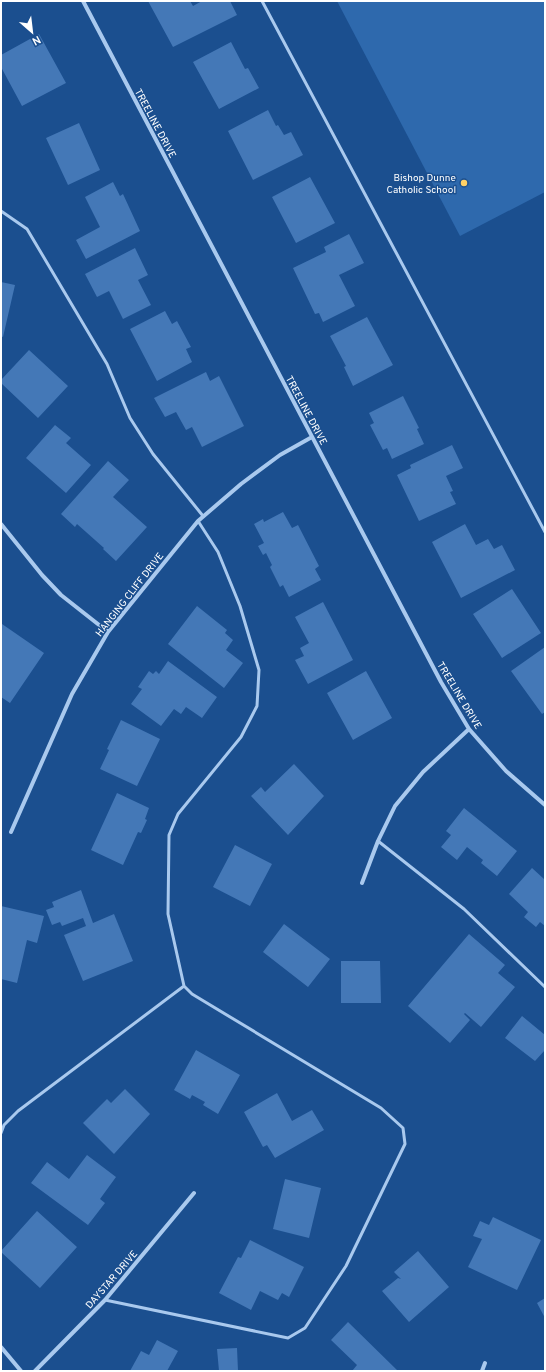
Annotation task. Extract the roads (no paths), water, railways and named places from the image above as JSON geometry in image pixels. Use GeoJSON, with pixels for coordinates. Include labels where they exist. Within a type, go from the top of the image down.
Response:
{"type":"FeatureCollection","features":[{"type":"Feature","properties":{"kind":"street","name":"TREELINE DRIVE"},"geometry":{"type":"LineString","coordinates":[[83,1],[441,682],[469,729],[506,771],[545,805]]}},
{"type":"Feature","properties":{"kind":"street","name":"HANGING CLIFF DRIVE"},"geometry":{"type":"LineString","coordinates":[[10,832],[72,694],[108,632],[203,516],[274,459],[312,437]]}},
{"type":"Feature","properties":{"kind":"street"},"geometry":{"type":"LineString","coordinates":[[1,524],[42,576],[61,595],[108,632]]}},
{"type":"Feature","properties":{"kind":"street"},"geometry":{"type":"LineString","coordinates":[[362,882],[378,841],[395,806],[423,772],[469,729]]}},
{"type":"Feature","properties":{"kind":"street","name":"DAYSTAR DRIVE"},"geometry":{"type":"LineString","coordinates":[[35,1371],[105,1300],[194,1193]]}},
{"type":"Feature","properties":{"kind":"street"},"geometry":{"type":"LineString","coordinates":[[1,1347],[21,1371]]}},
{"type":"Feature","properties":{"kind":"street"},"geometry":{"type":"LineString","coordinates":[[482,1371],[485,1363]]}},
{"type":"Feature","properties":{"kind":"lane"},"geometry":{"type":"LineString","coordinates":[[262,1],[545,532]]}},
{"type":"Feature","properties":{"kind":"lane"},"geometry":{"type":"LineString","coordinates":[[1,211],[27,229],[107,364],[130,418],[153,454],[203,516]]}},
{"type":"Feature","properties":{"kind":"lane"},"geometry":{"type":"LineString","coordinates":[[105,1300],[288,1338],[305,1328],[346,1266],[405,1144],[403,1128],[381,1108],[192,994],[184,986],[168,914],[169,835],[178,814],[241,737],[257,706],[259,670],[240,606],[221,558],[198,521]]}},
{"type":"Feature","properties":{"kind":"lane"},"geometry":{"type":"LineString","coordinates":[[378,841],[464,909],[545,987]]}},
{"type":"Feature","properties":{"kind":"lane"},"geometry":{"type":"LineString","coordinates":[[1,1133],[4,1125],[18,1111],[184,986]]}},
{"type":"Feature","properties":{"kind":"place","name":"Bishop Dunne Catholic School"},"geometry":{"type":"Point","coordinates":[464,183]}}]}
